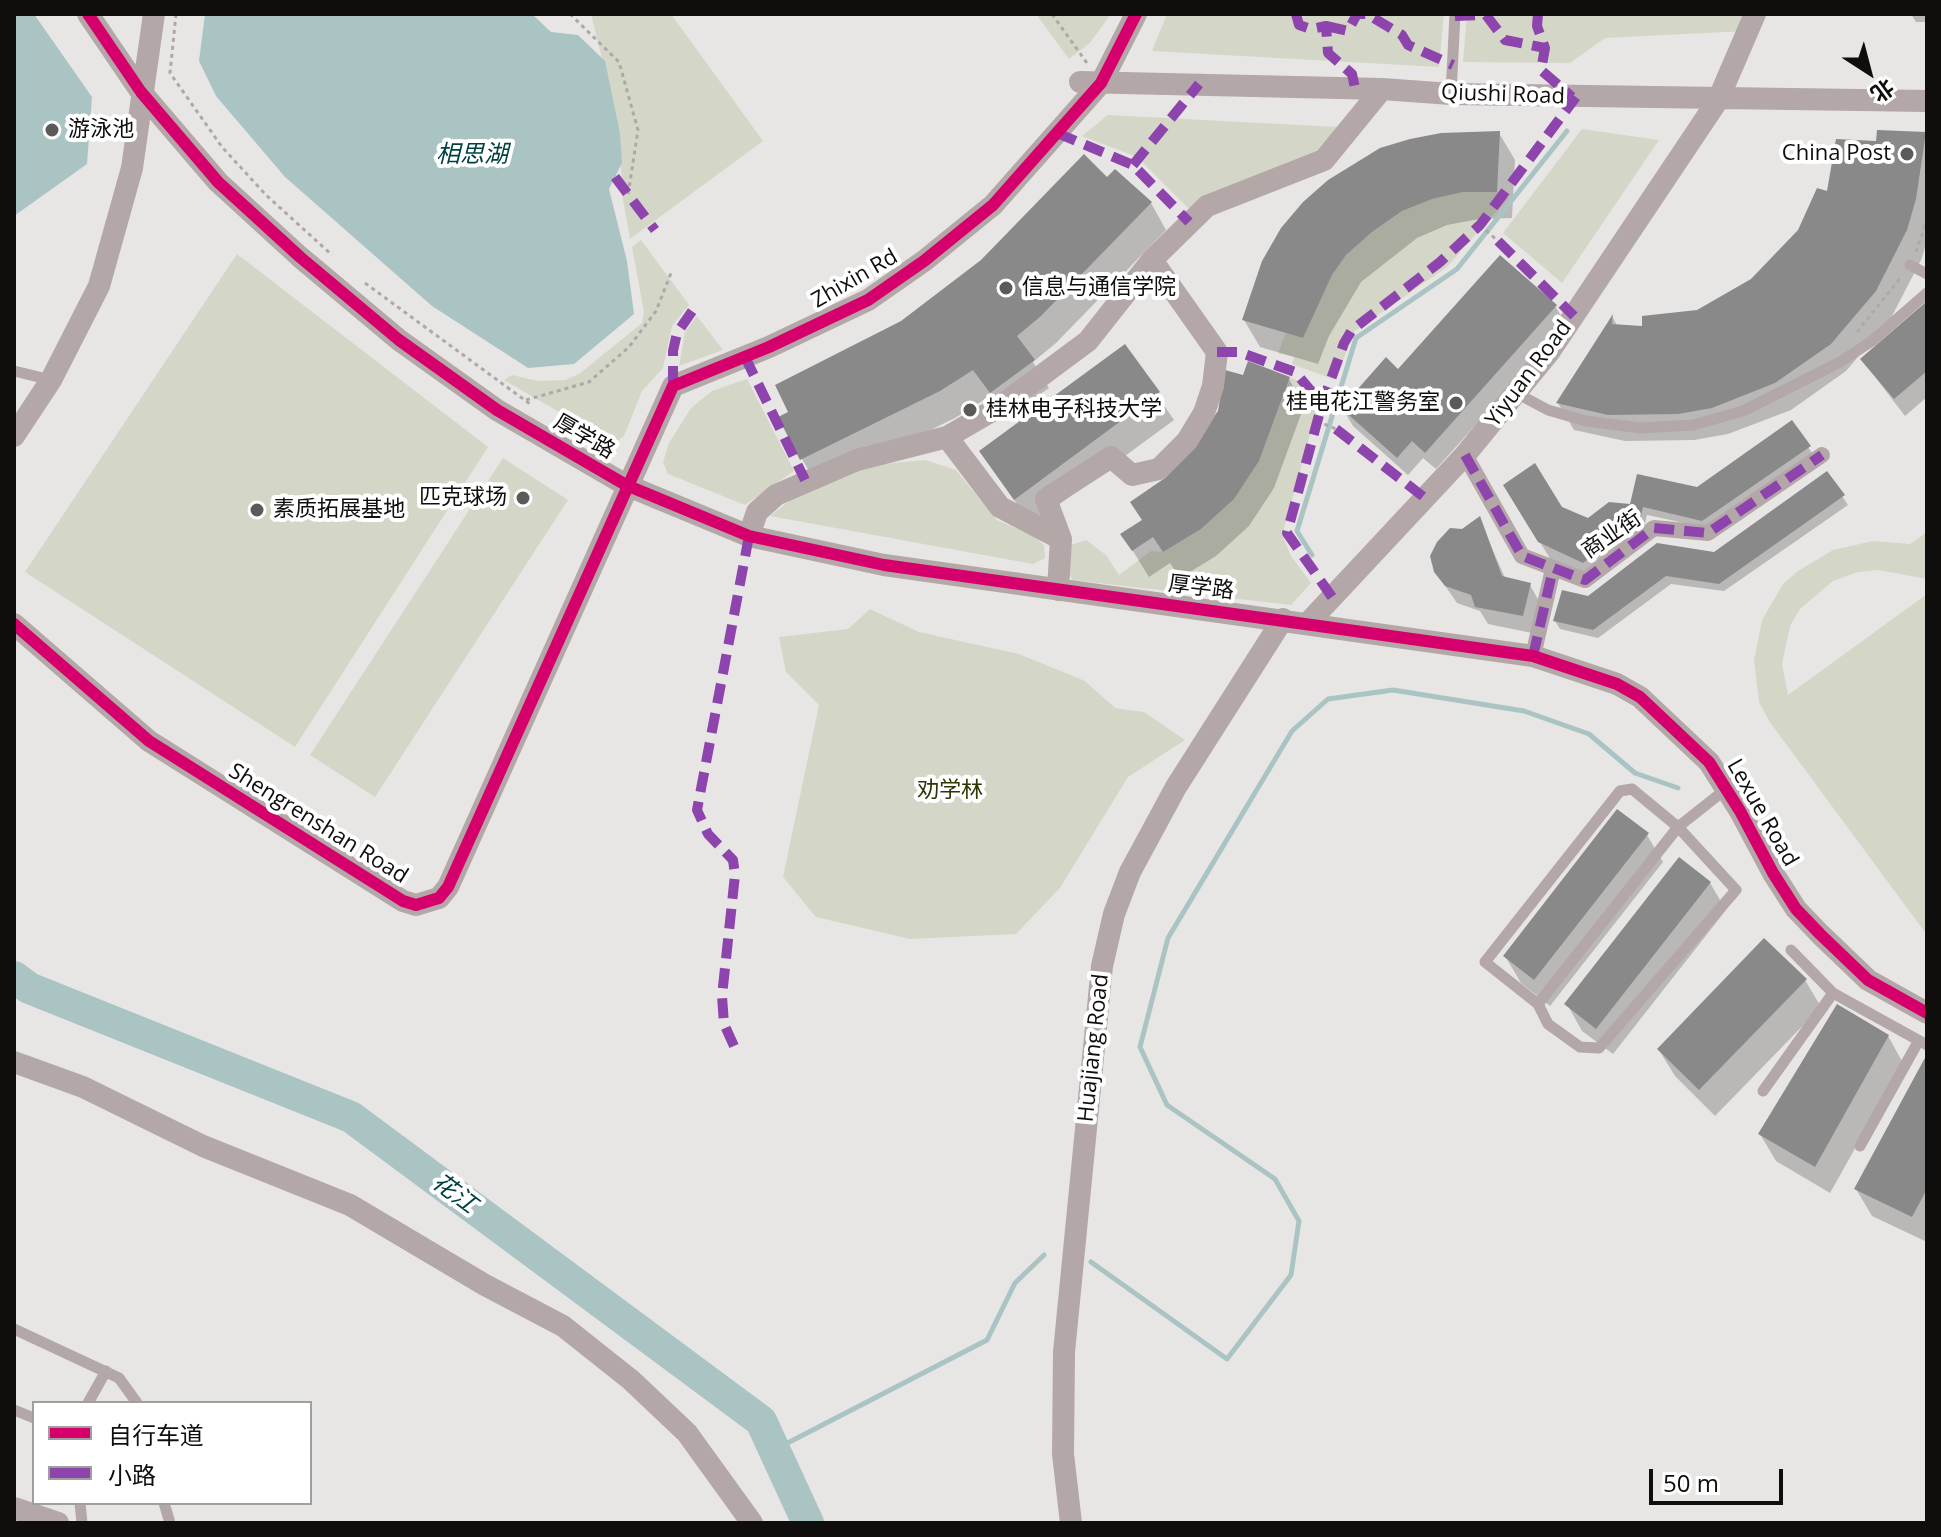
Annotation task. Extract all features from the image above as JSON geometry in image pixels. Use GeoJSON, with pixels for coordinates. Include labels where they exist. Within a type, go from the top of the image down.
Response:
{"type":"FeatureCollection","features":[{"type":"Feature","properties":{"kind":"street","name":"厚学路"},"geometry":{"type":"LineString","coordinates":[[88,14],[141,92],[218,182],[300,257],[399,340],[497,410],[626,485],[749,536],[884,565],[1308,623]]}},
{"type":"Feature","properties":{"kind":"street"},"geometry":{"type":"LineString","coordinates":[[14,436],[51,380],[99,286],[132,168],[154,14]]}},
{"type":"Feature","properties":{"kind":"street","name":"Zhixin Rd"},"geometry":{"type":"LineString","coordinates":[[626,485],[673,386],[769,347],[868,300],[924,261],[993,205],[1090,82],[1136,14]]}},
{"type":"Feature","properties":{"kind":"street","name":"Yiyuan Road"},"geometry":{"type":"LineString","coordinates":[[1308,623],[1518,394],[1718,100],[1755,14]]}},
{"type":"Feature","properties":{"kind":"street","name":"Qiushi Road"},"geometry":{"type":"LineString","coordinates":[[1090,82],[1382,89],[1451,94],[1927,101]]}},
{"type":"Feature","properties":{"kind":"street"},"geometry":{"type":"LineString","coordinates":[[749,536],[757,512],[776,495],[805,480],[857,460],[947,437],[999,407],[1088,341],[1152,260],[1207,206],[1324,160],[1382,89]]}},
{"type":"Feature","properties":{"kind":"street"},"geometry":{"type":"LineString","coordinates":[[1058,590],[1061,539],[1046,499],[1111,457],[1132,475],[1159,469],[1187,441],[1204,413],[1213,386],[1217,352],[1152,260]]}},
{"type":"Feature","properties":{"kind":"street"},"geometry":{"type":"LineString","coordinates":[[947,437],[1000,507],[1061,539]]}},
{"type":"Feature","properties":{"kind":"street","name":"商业街"},"geometry":{"type":"LineString","coordinates":[[1465,455],[1522,556],[1585,580],[1654,528],[1708,533],[1822,455]]}},
{"type":"Feature","properties":{"kind":"street","name":"Shengrenshan Road"},"geometry":{"type":"LineString","coordinates":[[14,624],[149,741],[403,901],[429,903],[448,887],[626,485]]}},
{"type":"Feature","properties":{"kind":"street"},"geometry":{"type":"LineString","coordinates":[[1533,656],[1553,569]]}},
{"type":"Feature","properties":{"kind":"street","name":"Huajiang Road"},"geometry":{"type":"LineString","coordinates":[[1071,1523],[1063,1454],[1064,1352],[1102,966],[1114,914],[1130,872],[1176,787],[1283,619]]}},
{"type":"Feature","properties":{"kind":"street","name":"Lexue Road"},"geometry":{"type":"LineString","coordinates":[[1308,623],[1533,656],[1592,674],[1640,697],[1709,762],[1796,909],[1868,980],[1927,1013]]}},
{"type":"Feature","properties":{"kind":"street"},"geometry":{"type":"LineString","coordinates":[[14,1062],[83,1087],[203,1146],[350,1205],[485,1285],[563,1326],[631,1380],[687,1433],[752,1523]]}},
{"type":"Feature","properties":{"kind":"street"},"geometry":{"type":"LineString","coordinates":[[14,1508],[58,1523]]}},
{"type":"Feature","properties":{"kind":"lane"},"geometry":{"type":"LineString","coordinates":[[1451,94],[1455,14]]}},
{"type":"Feature","properties":{"kind":"lane"},"geometry":{"type":"LineString","coordinates":[[1910,265],[1927,274]]}},
{"type":"Feature","properties":{"kind":"lane"},"geometry":{"type":"LineString","coordinates":[[1518,394],[1548,410],[1586,421],[1641,428],[1693,425],[1743,411],[1840,362],[1872,341],[1927,293]]}},
{"type":"Feature","properties":{"kind":"lane"},"geometry":{"type":"LineString","coordinates":[[14,371],[51,380]]}},
{"type":"Feature","properties":{"kind":"lane"},"geometry":{"type":"LineString","coordinates":[[1632,789],[1678,827],[1736,890],[1599,1048],[1580,1047],[1548,1024],[1538,1004],[1485,962],[1620,791],[1632,789]]}},
{"type":"Feature","properties":{"kind":"lane"},"geometry":{"type":"LineString","coordinates":[[1538,1004],[1678,827],[1726,789]]}},
{"type":"Feature","properties":{"kind":"lane"},"geometry":{"type":"LineString","coordinates":[[1791,950],[1833,993],[1923,1044],[1860,1146]]}},
{"type":"Feature","properties":{"kind":"lane"},"geometry":{"type":"LineString","coordinates":[[1763,1091],[1833,993]]}},
{"type":"Feature","properties":{"kind":"lane"},"geometry":{"type":"LineString","coordinates":[[14,1329],[119,1378],[136,1401]]}},
{"type":"Feature","properties":{"kind":"lane"},"geometry":{"type":"LineString","coordinates":[[89,1401],[106,1371]]}},
{"type":"Feature","properties":{"kind":"path"},"geometry":{"type":"LineString","coordinates":[[176,14],[170,73],[222,147],[266,195],[338,261]]}},
{"type":"Feature","properties":{"kind":"path"},"geometry":{"type":"LineString","coordinates":[[570,14],[619,62],[638,130],[628,195]]}},
{"type":"Feature","properties":{"kind":"path"},"geometry":{"type":"LineString","coordinates":[[1052,14],[1090,82]]}},
{"type":"Feature","properties":{"kind":"path"},"geometry":{"type":"LineString","coordinates":[[1853,337],[1888,298],[1910,265],[1927,220]]}},
{"type":"Feature","properties":{"kind":"path"},"geometry":{"type":"LineString","coordinates":[[1480,225],[1498,241]]}},
{"type":"Feature","properties":{"kind":"path"},"geometry":{"type":"LineString","coordinates":[[525,401],[589,382],[629,347],[656,311],[671,273]]}},
{"type":"Feature","properties":{"kind":"path"},"geometry":{"type":"LineString","coordinates":[[362,281],[537,409]]}},
{"type":"Feature","properties":{"kind":"path"},"geometry":{"type":"LineString","coordinates":[[1317,421],[1336,429]]}},
{"type":"Feature","properties":{"kind":"green space"},"geometry":{"type":"Polygon","coordinates":[[[591,14],[671,14],[763,141],[630,239],[622,194],[620,133],[591,14]]]}},
{"type":"Feature","properties":{"kind":"green space"},"geometry":{"type":"Polygon","coordinates":[[[1036,14],[1111,14],[1090,43],[1069,59],[1036,14]]]}},
{"type":"Feature","properties":{"kind":"green space"},"geometry":{"type":"Polygon","coordinates":[[[1167,14],[1444,14],[1439,67],[1152,51],[1167,14]]]}},
{"type":"Feature","properties":{"kind":"green space"},"geometry":{"type":"Polygon","coordinates":[[[1467,14],[1750,14],[1746,31],[1605,38],[1570,63],[1463,62],[1467,14]]]}},
{"type":"Feature","properties":{"kind":"green space"},"geometry":{"type":"Polygon","coordinates":[[[1108,115],[1338,127],[1319,154],[1189,209],[1137,157],[1082,136],[1108,115]]]}},
{"type":"Feature","properties":{"kind":"green space"},"geometry":{"type":"Polygon","coordinates":[[[1582,129],[1659,140],[1562,283],[1503,233],[1582,129]]]}},
{"type":"Feature","properties":{"kind":"green space"},"geometry":{"type":"Polygon","coordinates":[[[1463,192],[1497,192],[1508,198],[1447,267],[1355,331],[1335,380],[1292,364],[1294,357],[1278,353],[1286,333],[1303,338],[1332,275],[1346,255],[1372,232],[1402,211],[1432,199],[1463,192]]]}},
{"type":"Feature","properties":{"kind":"green space"},"geometry":{"type":"Polygon","coordinates":[[[641,240],[689,305],[672,326],[663,368],[642,391],[624,436],[614,444],[504,380],[512,375],[538,381],[565,380],[579,374],[642,323],[644,312],[632,247],[641,240]]]}},
{"type":"Feature","properties":{"kind":"green space","name":"素质拓展基地"},"geometry":{"type":"Polygon","coordinates":[[[237,254],[488,447],[295,747],[25,572],[237,254]]]}},
{"type":"Feature","properties":{"kind":"green space"},"geometry":{"type":"Polygon","coordinates":[[[697,316],[723,350],[679,366],[685,332],[697,316]]]}},
{"type":"Feature","properties":{"kind":"green space"},"geometry":{"type":"Polygon","coordinates":[[[1290,378],[1323,389],[1282,535],[1291,556],[1311,583],[1291,605],[1072,580],[1066,562],[1071,545],[1086,540],[1106,555],[1119,575],[1151,551],[1163,552],[1201,529],[1234,499],[1259,461],[1290,378]]]}},
{"type":"Feature","properties":{"kind":"green space"},"geometry":{"type":"Polygon","coordinates":[[[747,379],[794,471],[745,505],[668,474],[663,462],[669,443],[691,408],[712,391],[747,379]]]}},
{"type":"Feature","properties":{"kind":"green space"},"geometry":{"type":"Polygon","coordinates":[[[503,458],[568,500],[375,797],[310,755],[503,458]]]}},
{"type":"Feature","properties":{"kind":"green space"},"geometry":{"type":"Polygon","coordinates":[[[925,460],[956,470],[997,520],[1034,536],[1044,545],[1045,558],[1033,564],[770,516],[798,494],[841,475],[883,464],[925,460]]]}},
{"type":"Feature","properties":{"kind":"green space"},"geometry":{"type":"Polygon","coordinates":[[[1927,532],[1927,579],[1878,570],[1858,572],[1833,581],[1800,609],[1790,626],[1782,664],[1788,695],[1927,594],[1927,935],[1769,721],[1759,702],[1754,660],[1762,620],[1783,584],[1798,571],[1833,550],[1873,541],[1910,544],[1927,532]]]}},
{"type":"Feature","properties":{"kind":"green space","name":"劝学林"},"geometry":{"type":"Polygon","coordinates":[[[870,609],[919,632],[1019,654],[1085,681],[1115,708],[1144,712],[1185,740],[1128,777],[1060,888],[1016,934],[910,939],[816,917],[783,877],[819,705],[786,672],[779,637],[848,629],[870,609]]]}},
{"type":"Feature","properties":{"kind":"water","name":"游泳池"},"geometry":{"type":"Polygon","coordinates":[[[14,14],[34,14],[92,97],[87,164],[14,216],[14,14]]]}},
{"type":"Feature","properties":{"kind":"water","name":"相思湖"},"geometry":{"type":"Polygon","coordinates":[[[205,14],[532,14],[551,32],[578,35],[605,61],[620,133],[622,163],[609,189],[627,261],[634,314],[574,364],[528,368],[432,306],[285,177],[216,96],[199,61],[205,14]]]}},
{"type":"Feature","properties":{"kind":"building"},"geometry":{"type":"Polygon","coordinates":[[[1877,130],[1926,132],[1916,199],[1907,230],[1876,291],[1831,344],[1775,383],[1712,408],[1678,414],[1608,415],[1556,403],[1613,314],[1612,324],[1642,326],[1642,316],[1697,310],[1751,279],[1798,230],[1817,188],[1827,191],[1836,139],[1876,141],[1877,130]]]}},
{"type":"Feature","properties":{"kind":"building"},"geometry":{"type":"Polygon","coordinates":[[[1500,131],[1497,192],[1463,192],[1432,199],[1402,211],[1372,232],[1346,255],[1332,275],[1303,338],[1242,320],[1262,261],[1281,228],[1303,202],[1328,180],[1380,148],[1410,139],[1441,133],[1500,131]]]}},
{"type":"Feature","properties":{"kind":"building","name":"信息与通信学院"},"geometry":{"type":"Polygon","coordinates":[[[1084,154],[1107,177],[1115,169],[1152,202],[1041,316],[1017,336],[1035,360],[990,393],[973,370],[940,391],[800,460],[778,417],[788,412],[775,385],[901,321],[981,260],[1084,154]]]}},
{"type":"Feature","properties":{"kind":"building"},"geometry":{"type":"Polygon","coordinates":[[[1500,255],[1557,305],[1425,453],[1412,441],[1397,458],[1341,408],[1386,357],[1398,369],[1500,255]]]}},
{"type":"Feature","properties":{"kind":"building"},"geometry":{"type":"Polygon","coordinates":[[[1927,301],[1927,371],[1894,399],[1860,359],[1927,301]]]}},
{"type":"Feature","properties":{"kind":"building"},"geometry":{"type":"Polygon","coordinates":[[[1125,344],[1160,392],[1014,500],[979,451],[1125,344]]]}},
{"type":"Feature","properties":{"kind":"building"},"geometry":{"type":"Polygon","coordinates":[[[1248,361],[1290,377],[1259,461],[1234,499],[1201,529],[1163,552],[1153,537],[1132,551],[1120,534],[1142,520],[1130,502],[1165,478],[1189,451],[1218,411],[1225,370],[1243,375],[1248,361]]]}},
{"type":"Feature","properties":{"kind":"building"},"geometry":{"type":"Polygon","coordinates":[[[1792,420],[1811,446],[1702,521],[1643,507],[1640,521],[1583,563],[1538,542],[1503,485],[1535,463],[1562,507],[1588,518],[1609,502],[1630,504],[1637,474],[1697,487],[1792,420]]]}},
{"type":"Feature","properties":{"kind":"building"},"geometry":{"type":"Polygon","coordinates":[[[1827,471],[1845,495],[1719,584],[1666,576],[1593,630],[1553,621],[1562,590],[1588,596],[1657,543],[1714,552],[1827,471]]]}},
{"type":"Feature","properties":{"kind":"building"},"geometry":{"type":"Polygon","coordinates":[[[1480,516],[1502,576],[1531,583],[1523,616],[1475,607],[1471,595],[1445,586],[1434,572],[1430,556],[1437,542],[1450,528],[1462,529],[1480,516]]]}},
{"type":"Feature","properties":{"kind":"building"},"geometry":{"type":"Polygon","coordinates":[[[1617,809],[1649,833],[1534,980],[1503,956],[1617,809]]]}},
{"type":"Feature","properties":{"kind":"building"},"geometry":{"type":"Polygon","coordinates":[[[1679,857],[1711,882],[1596,1029],[1564,1004],[1679,857]]]}},
{"type":"Feature","properties":{"kind":"building"},"geometry":{"type":"Polygon","coordinates":[[[1764,938],[1807,979],[1699,1090],[1657,1049],[1764,938]]]}},
{"type":"Feature","properties":{"kind":"building"},"geometry":{"type":"Polygon","coordinates":[[[1837,1004],[1889,1035],[1815,1167],[1758,1134],[1837,1004]]]}},
{"type":"Feature","properties":{"kind":"building"},"geometry":{"type":"Polygon","coordinates":[[[1927,1054],[1927,1189],[1912,1217],[1854,1189],[1927,1054]]]}},
{"type":"Feature","properties":{"kind":"waterway"},"geometry":{"type":"LineString","coordinates":[[1312,555],[1297,531],[1356,338],[1457,269],[1567,131]]}},
{"type":"Feature","properties":{"kind":"waterway"},"geometry":{"type":"LineString","coordinates":[[1091,1262],[1227,1359],[1291,1275],[1299,1221],[1275,1179],[1167,1105],[1140,1047],[1168,938],[1292,731],[1328,699],[1393,690],[1524,711],[1589,734],[1635,773],[1678,788]]}},
{"type":"Feature","properties":{"kind":"waterway","name":"花江"},"geometry":{"type":"LineString","coordinates":[[14,977],[29,988],[351,1117],[761,1421],[808,1523]]}},
{"type":"Feature","properties":{"kind":"waterway"},"geometry":{"type":"LineString","coordinates":[[774,1450],[987,1340],[1015,1283],[1044,1255]]}},
{"type":"Feature","properties":{"kind":"marked path"},"geometry":{"type":"LineString","coordinates":[[1296,14],[1299,25],[1311,29],[1326,26],[1328,53],[1352,74],[1355,88]]}},
{"type":"Feature","properties":{"kind":"marked path"},"geometry":{"type":"LineString","coordinates":[[1326,26],[1348,31],[1357,14],[1367,14],[1402,35],[1408,45],[1453,65]]}},
{"type":"Feature","properties":{"kind":"marked path"},"geometry":{"type":"LineString","coordinates":[[1538,14],[1537,26],[1545,48],[1541,70],[1572,97]]}},
{"type":"Feature","properties":{"kind":"marked path"},"geometry":{"type":"LineString","coordinates":[[1455,16],[1486,15],[1505,40],[1545,48]]}},
{"type":"Feature","properties":{"kind":"marked path"},"geometry":{"type":"LineString","coordinates":[[1133,165],[1199,84]]}},
{"type":"Feature","properties":{"kind":"marked path"},"geometry":{"type":"LineString","coordinates":[[1332,597],[1287,533],[1322,404],[1344,343],[1352,330],[1440,262],[1480,225],[1576,97]]}},
{"type":"Feature","properties":{"kind":"marked path"},"geometry":{"type":"LineString","coordinates":[[1057,133],[1133,165],[1189,222]]}},
{"type":"Feature","properties":{"kind":"marked path"},"geometry":{"type":"LineString","coordinates":[[615,177],[655,230]]}},
{"type":"Feature","properties":{"kind":"marked path"},"geometry":{"type":"LineString","coordinates":[[1498,241],[1574,316]]}},
{"type":"Feature","properties":{"kind":"marked path"},"geometry":{"type":"LineString","coordinates":[[673,386],[673,351],[677,333],[695,307]]}},
{"type":"Feature","properties":{"kind":"marked path"},"geometry":{"type":"LineString","coordinates":[[1217,352],[1239,352],[1295,372],[1322,404]]}},
{"type":"Feature","properties":{"kind":"marked path"},"geometry":{"type":"LineString","coordinates":[[745,357],[805,480]]}},
{"type":"Feature","properties":{"kind":"marked path"},"geometry":{"type":"LineString","coordinates":[[1336,429],[1425,498]]}},
{"type":"Feature","properties":{"kind":"marked path"},"geometry":{"type":"LineString","coordinates":[[1465,455],[1522,556],[1585,580],[1654,528],[1708,533],[1822,455]]}},
{"type":"Feature","properties":{"kind":"marked path"},"geometry":{"type":"LineString","coordinates":[[734,1046],[724,1024],[722,996],[735,875],[733,860],[708,834],[697,810],[749,536]]}},
{"type":"Feature","properties":{"kind":"marked path"},"geometry":{"type":"LineString","coordinates":[[1533,656],[1553,569]]}},
{"type":"Feature","properties":{"kind":"cycle path"},"geometry":{"type":"LineString","coordinates":[[88,14],[141,92],[218,182],[300,257],[399,340],[497,410],[626,485],[749,536],[884,565],[1533,656],[1617,684],[1640,697],[1709,762],[1796,909],[1868,980],[1927,1013]]}},
{"type":"Feature","properties":{"kind":"cycle path"},"geometry":{"type":"LineString","coordinates":[[14,624],[149,741],[403,901],[416,905],[439,898],[448,887],[673,386],[769,347],[868,300],[924,261],[993,205],[1101,83],[1136,14]]}},
{"type":"Feature","properties":{"kind":"place","name":"游泳池"},"geometry":{"type":"Point","coordinates":[52,130]}},
{"type":"Feature","properties":{"kind":"place","name":"China Post"},"geometry":{"type":"Point","coordinates":[1907,154]}},
{"type":"Feature","properties":{"kind":"place","name":"信息与通信学院"},"geometry":{"type":"Point","coordinates":[1006,288]}},
{"type":"Feature","properties":{"kind":"place","name":"桂电花江警务室"},"geometry":{"type":"Point","coordinates":[1456,403]}},
{"type":"Feature","properties":{"kind":"place","name":"桂林电子科技大学"},"geometry":{"type":"Point","coordinates":[970,410]}},
{"type":"Feature","properties":{"kind":"place","name":"匹克球场"},"geometry":{"type":"Point","coordinates":[523,498]}},
{"type":"Feature","properties":{"kind":"place","name":"素质拓展基地"},"geometry":{"type":"Point","coordinates":[257,510]}}]}
